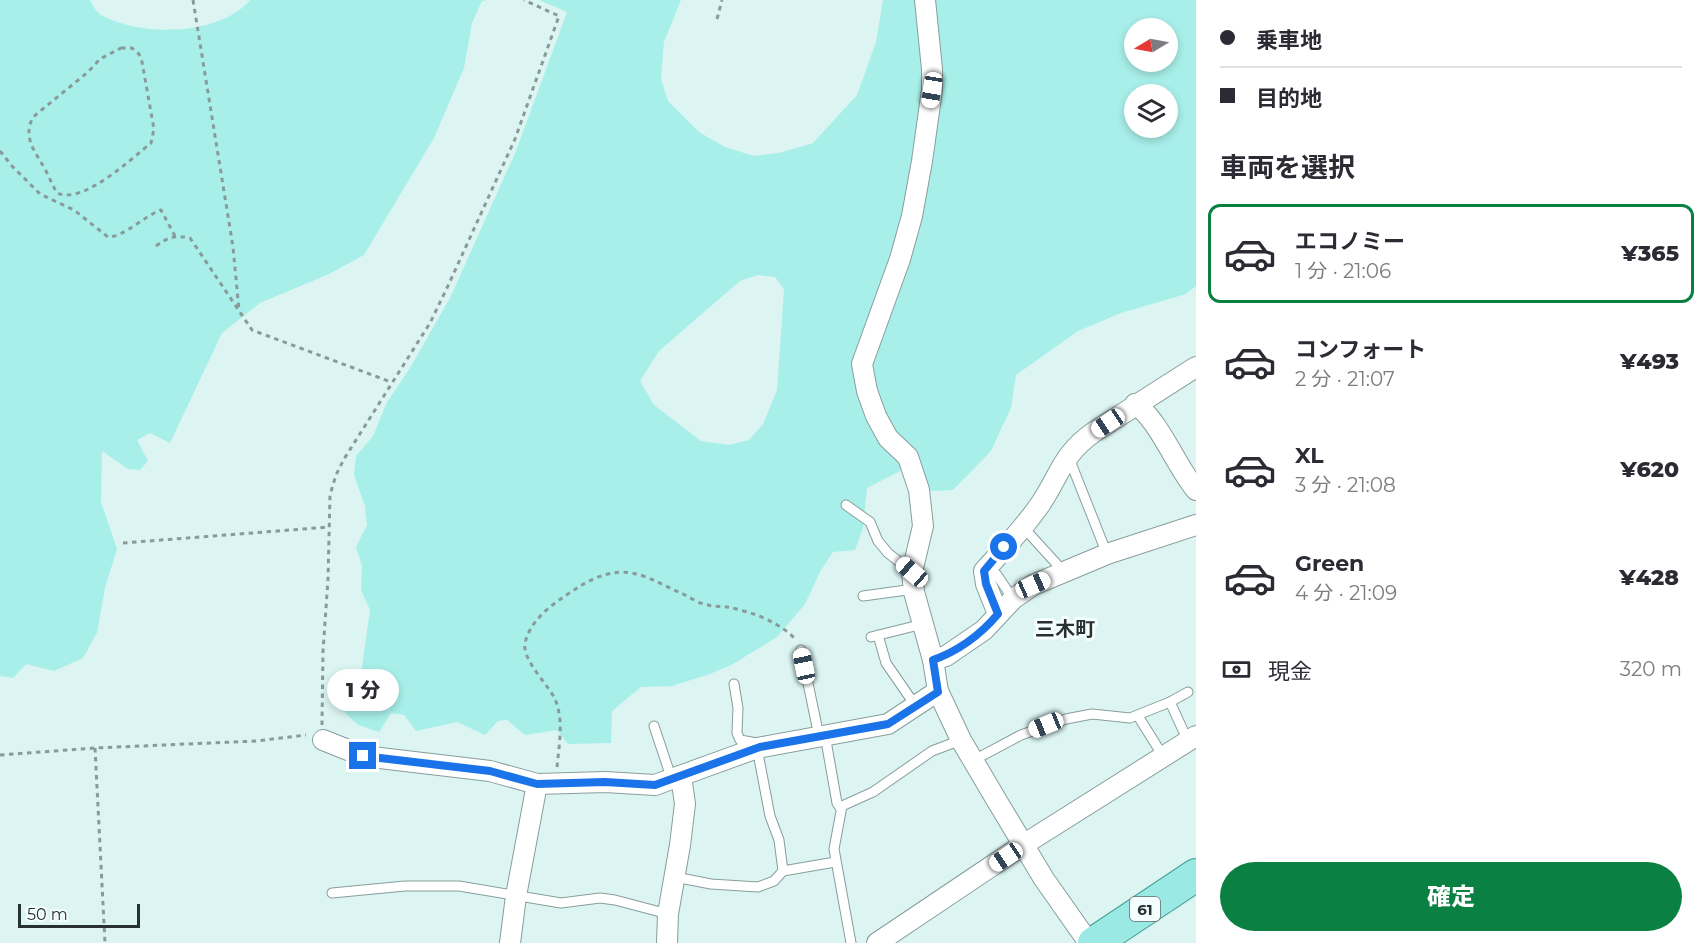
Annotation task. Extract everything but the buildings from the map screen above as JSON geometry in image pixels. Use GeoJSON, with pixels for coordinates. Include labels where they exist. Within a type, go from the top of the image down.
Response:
{"type":"FeatureCollection","features":[{"type":"Feature","properties":{"kind":"main road","name":"61"},"geometry":{"type":"LineString","coordinates":[[1091,943],[1196,875]]}},
{"type":"Feature","properties":{"kind":"street"},"geometry":{"type":"LineString","coordinates":[[925,0],[932,90],[922,160],[912,216],[900,259],[862,364],[867,391],[876,416],[888,438],[908,457],[919,490],[923,526],[913,580],[933,660],[938,692],[961,740],[1023,845],[1091,943]]}},
{"type":"Feature","properties":{"kind":"street"},"geometry":{"type":"LineString","coordinates":[[998,614],[986,584],[984,571],[1040,506],[1068,456],[1078,443],[1196,367]]}},
{"type":"Feature","properties":{"kind":"street"},"geometry":{"type":"LineString","coordinates":[[1135,405],[1143,409],[1170,448],[1187,480],[1196,490]]}},
{"type":"Feature","properties":{"kind":"street"},"geometry":{"type":"LineString","coordinates":[[933,660],[946,656],[984,630],[1013,599],[1033,585],[1107,554],[1196,525]]}},
{"type":"Feature","properties":{"kind":"street"},"geometry":{"type":"LineString","coordinates":[[323,740],[363,756],[490,771],[546,784],[605,782],[655,785],[759,748],[888,724],[938,692]]}},
{"type":"Feature","properties":{"kind":"street"},"geometry":{"type":"LineString","coordinates":[[877,943],[1023,845],[1192,738]]}},
{"type":"Feature","properties":{"kind":"street"},"geometry":{"type":"LineString","coordinates":[[667,943],[668,914],[685,804],[677,778]]}},
{"type":"Feature","properties":{"kind":"street"},"geometry":{"type":"LineString","coordinates":[[510,943],[516,896],[546,784]]}},
{"type":"Feature","properties":{"kind":"lane"},"geometry":{"type":"LineString","coordinates":[[1068,456],[1107,554]]}},
{"type":"Feature","properties":{"kind":"lane"},"geometry":{"type":"LineString","coordinates":[[846,505],[870,522],[878,541],[913,580],[862,596]]}},
{"type":"Feature","properties":{"kind":"lane"},"geometry":{"type":"LineString","coordinates":[[1023,527],[1064,572]]}},
{"type":"Feature","properties":{"kind":"lane"},"geometry":{"type":"LineString","coordinates":[[988,566],[998,575],[1013,599]]}},
{"type":"Feature","properties":{"kind":"lane"},"geometry":{"type":"LineString","coordinates":[[915,705],[886,663],[875,636],[923,624]]}},
{"type":"Feature","properties":{"kind":"lane"},"geometry":{"type":"LineString","coordinates":[[801,650],[837,803],[841,809]]}},
{"type":"Feature","properties":{"kind":"lane"},"geometry":{"type":"LineString","coordinates":[[734,684],[738,708],[737,733],[740,740],[757,743],[759,748],[770,816],[779,840],[783,871]]}},
{"type":"Feature","properties":{"kind":"lane"},"geometry":{"type":"LineString","coordinates":[[974,760],[1021,735],[1066,719],[1092,714],[1130,718],[1188,692]]}},
{"type":"Feature","properties":{"kind":"lane"},"geometry":{"type":"LineString","coordinates":[[1170,702],[1192,738]]}},
{"type":"Feature","properties":{"kind":"lane"},"geometry":{"type":"LineString","coordinates":[[1138,716],[1164,756]]}},
{"type":"Feature","properties":{"kind":"lane"},"geometry":{"type":"LineString","coordinates":[[654,726],[677,778]]}},
{"type":"Feature","properties":{"kind":"lane"},"geometry":{"type":"LineString","coordinates":[[851,943],[834,849],[842,806],[873,792],[932,751],[961,740]]}},
{"type":"Feature","properties":{"kind":"lane"},"geometry":{"type":"LineString","coordinates":[[675,877],[711,885],[758,887],[774,881],[783,871],[835,862]]}},
{"type":"Feature","properties":{"kind":"lane"},"geometry":{"type":"LineString","coordinates":[[332,893],[362,888],[429,884],[481,888],[561,903],[600,898],[668,914]]}},
{"type":"Feature","properties":{"kind":"path"},"geometry":{"type":"LineString","coordinates":[[193,0],[233,247],[239,310]]}},
{"type":"Feature","properties":{"kind":"path"},"geometry":{"type":"LineString","coordinates":[[0,755],[95,748],[256,741],[307,734],[323,740],[321,707],[330,495],[344,459],[430,323],[475,230],[515,139],[559,16],[524,0]]}},
{"type":"Feature","properties":{"kind":"path"},"geometry":{"type":"LineString","coordinates":[[717,19],[722,0]]}},
{"type":"Feature","properties":{"kind":"path"},"geometry":{"type":"LineString","coordinates":[[121,48],[132,48],[139,54],[142,62],[154,129],[151,143],[113,174],[81,194],[64,196],[57,193],[47,173],[30,142],[28,128],[33,117],[88,72],[100,59],[121,48]]}},
{"type":"Feature","properties":{"kind":"path"},"geometry":{"type":"LineString","coordinates":[[0,151],[40,194],[74,210],[108,237],[115,237],[150,214],[161,210],[175,236]]}},
{"type":"Feature","properties":{"kind":"path"},"geometry":{"type":"LineString","coordinates":[[156,246],[168,237],[190,238],[252,330],[392,382]]}},
{"type":"Feature","properties":{"kind":"path"},"geometry":{"type":"LineString","coordinates":[[123,543],[329,527]]}},
{"type":"Feature","properties":{"kind":"path"},"geometry":{"type":"LineString","coordinates":[[546,784],[560,739],[559,713],[555,699],[529,660],[525,645],[532,624],[557,601],[587,580],[606,574],[626,572],[645,576],[707,605],[729,608],[778,625],[792,636],[801,650]]}},
{"type":"Feature","properties":{"kind":"path"},"geometry":{"type":"LineString","coordinates":[[95,748],[105,943]]}},
{"type":"Feature","properties":{"kind":"shaded area"},"geometry":{"type":"Polygon","coordinates":[[[0,0],[90,0],[99,14],[117,22],[137,27],[179,29],[220,21],[237,12],[250,0],[487,0],[482,1],[472,23],[464,68],[434,138],[364,255],[327,275],[260,303],[222,333],[170,443],[150,433],[137,440],[148,461],[140,470],[128,469],[102,451],[101,502],[117,549],[105,588],[97,633],[83,658],[54,671],[26,664],[13,678],[0,676],[0,0]]]}},
{"type":"Feature","properties":{"kind":"shaded area"},"geometry":{"type":"Polygon","coordinates":[[[539,0],[681,0],[664,42],[661,79],[668,101],[699,132],[725,147],[754,156],[779,153],[813,143],[857,95],[876,42],[883,0],[1196,0],[1196,286],[1186,294],[1121,313],[1078,331],[1016,375],[1011,408],[991,451],[953,490],[930,491],[916,463],[867,488],[863,528],[855,550],[833,552],[821,570],[805,604],[777,637],[733,664],[710,674],[672,686],[641,687],[612,711],[611,743],[568,744],[557,730],[525,735],[507,720],[498,721],[485,735],[457,722],[416,731],[404,715],[391,713],[379,732],[358,725],[342,710],[360,681],[370,610],[361,590],[362,566],[356,547],[367,525],[365,506],[354,475],[356,456],[373,436],[387,402],[410,368],[450,298],[516,151],[567,12],[539,0]],[[758,275],[740,281],[659,351],[640,381],[654,405],[701,441],[729,445],[749,440],[763,424],[777,390],[784,289],[775,277],[758,275]]]}},
{"type":"Feature","properties":{"kind":"district","name":"三木町"},"geometry":{"type":"Point","coordinates":[1065,629]}},
{"type":"Feature","properties":{"kind":"route"},"geometry":{"type":"LineString","coordinates":[[363,756],[490,771],[537,784],[605,782],[655,785],[760,747],[888,724],[938,692],[933,660],[946,656],[984,630],[998,614],[986,584],[984,571],[1004,547]]}}]}
